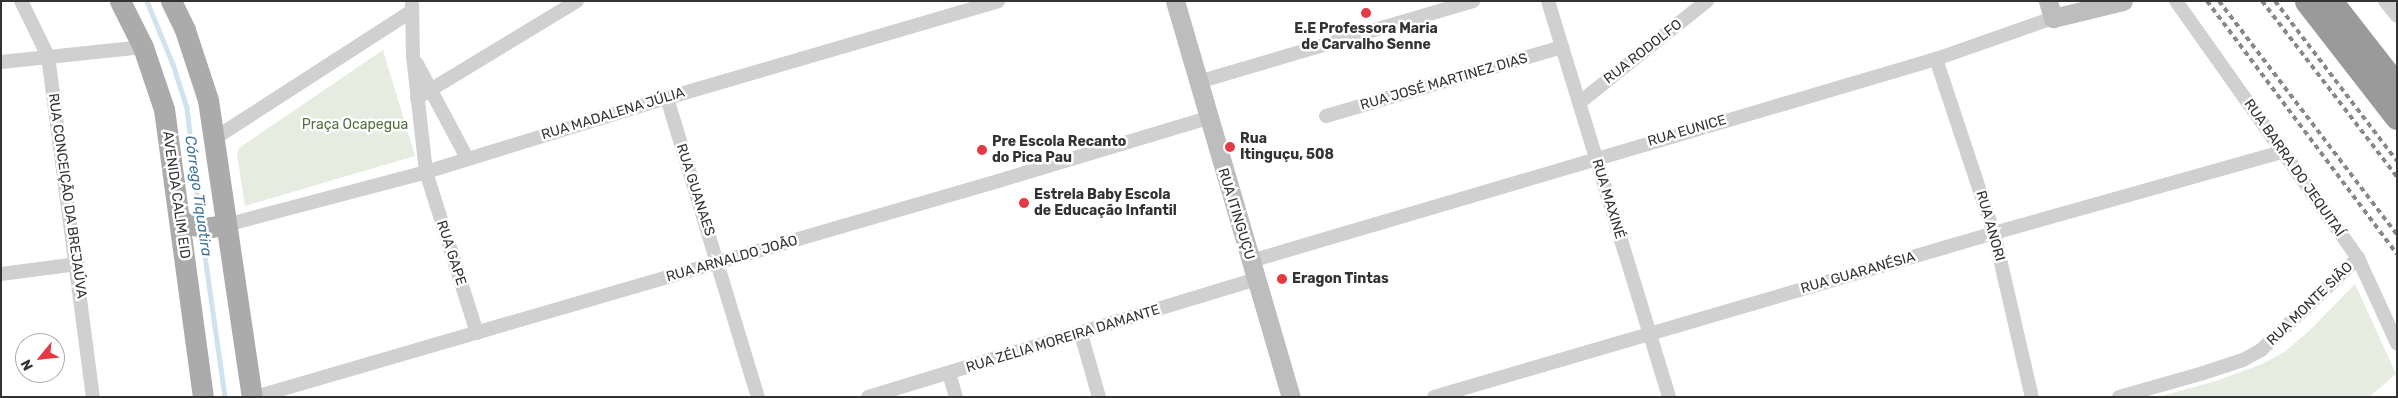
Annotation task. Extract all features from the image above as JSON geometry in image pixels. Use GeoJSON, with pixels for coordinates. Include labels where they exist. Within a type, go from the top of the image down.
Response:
{"type":"FeatureCollection","features":[{"type":"Feature","properties":{"kind":"highway"},"geometry":{"type":"LineString","coordinates":[[2307,1],[2397,116]]}},
{"type":"Feature","properties":{"kind":"highway"},"geometry":{"type":"LineString","coordinates":[[2330,1],[2397,87]]}},
{"type":"Feature","properties":{"kind":"main road","name":"AVENIDA CALIM EID"},"geometry":{"type":"LineString","coordinates":[[120,1],[142,46],[164,110],[187,223],[203,397]]}},
{"type":"Feature","properties":{"kind":"main road"},"geometry":{"type":"LineString","coordinates":[[171,1],[198,64],[208,100],[215,138],[221,226],[253,397]]}},
{"type":"Feature","properties":{"kind":"main road","name":"RUA ITINGUÇU"},"geometry":{"type":"LineString","coordinates":[[1175,1],[1291,397]]}},
{"type":"Feature","properties":{"kind":"main road","name":"RUA EUNICE"},"geometry":{"type":"LineString","coordinates":[[2051,10],[2123,1]]}},
{"type":"Feature","properties":{"kind":"main road"},"geometry":{"type":"LineString","coordinates":[[187,223],[204,228],[221,226]]}},
{"type":"Feature","properties":{"kind":"street","name":"RUA CONCEIÇÃO DA BREJAÚVA"},"geometry":{"type":"LineString","coordinates":[[21,1],[48,56],[77,264],[93,397]]}},
{"type":"Feature","properties":{"kind":"street"},"geometry":{"type":"LineString","coordinates":[[418,98],[577,1]]}},
{"type":"Feature","properties":{"kind":"street","name":"RUA MADALENA JÚLIA"},"geometry":{"type":"LineString","coordinates":[[221,226],[426,172],[667,98],[998,1]]}},
{"type":"Feature","properties":{"kind":"street"},"geometry":{"type":"LineString","coordinates":[[1198,82],[1473,1]]}},
{"type":"Feature","properties":{"kind":"street","name":"RUA MAXINÉ"},"geometry":{"type":"LineString","coordinates":[[1548,1],[1669,397]]}},
{"type":"Feature","properties":{"kind":"street","name":"RUA RODOLFO"},"geometry":{"type":"LineString","coordinates":[[1579,103],[1707,1]]}},
{"type":"Feature","properties":{"kind":"street","name":"RUA BARRA DO JEQUITAÍ"},"geometry":{"type":"LineString","coordinates":[[2176,1],[2358,258],[2397,343]]}},
{"type":"Feature","properties":{"kind":"street"},"geometry":{"type":"LineString","coordinates":[[2385,1],[2397,16]]}},
{"type":"Feature","properties":{"kind":"street"},"geometry":{"type":"LineString","coordinates":[[215,138],[412,6]]}},
{"type":"Feature","properties":{"kind":"street"},"geometry":{"type":"LineString","coordinates":[[412,6],[413,56],[426,172]]}},
{"type":"Feature","properties":{"kind":"street","name":"RUA EUNICE"},"geometry":{"type":"LineString","coordinates":[[1250,261],[1596,157],[1936,59],[2051,10]]}},
{"type":"Feature","properties":{"kind":"street"},"geometry":{"type":"LineString","coordinates":[[1,62],[142,46]]}},
{"type":"Feature","properties":{"kind":"street","name":"RUA JOSÉ MARTINEZ DIAS"},"geometry":{"type":"LineString","coordinates":[[1326,116],[1562,47]]}},
{"type":"Feature","properties":{"kind":"street"},"geometry":{"type":"LineString","coordinates":[[413,56],[467,158]]}},
{"type":"Feature","properties":{"kind":"street","name":"RUA ANORI"},"geometry":{"type":"LineString","coordinates":[[1936,59],[1994,233],[2032,397]]}},
{"type":"Feature","properties":{"kind":"street","name":"RUA GUANAES"},"geometry":{"type":"LineString","coordinates":[[667,98],[758,397]]}},
{"type":"Feature","properties":{"kind":"street","name":"RUA ARNALDO JOÃO"},"geometry":{"type":"LineString","coordinates":[[253,397],[1208,118]]}},
{"type":"Feature","properties":{"kind":"street","name":"RUA GUARANÉSIA"},"geometry":{"type":"LineString","coordinates":[[1434,397],[1994,233],[2283,152]]}},
{"type":"Feature","properties":{"kind":"street","name":"RUA GAPE"},"geometry":{"type":"LineString","coordinates":[[426,172],[477,333]]}},
{"type":"Feature","properties":{"kind":"street","name":"RUA MONTE SIÃO"},"geometry":{"type":"LineString","coordinates":[[2119,397],[2243,360],[2261,350],[2358,258]]}},
{"type":"Feature","properties":{"kind":"street"},"geometry":{"type":"LineString","coordinates":[[1,274],[77,264]]}},
{"type":"Feature","properties":{"kind":"street","name":"RUA ZÉLIA MOREIRA DAMANTE"},"geometry":{"type":"LineString","coordinates":[[868,397],[1081,334],[1257,279]]}},
{"type":"Feature","properties":{"kind":"street"},"geometry":{"type":"LineString","coordinates":[[1081,334],[1099,397]]}},
{"type":"Feature","properties":{"kind":"street"},"geometry":{"type":"LineString","coordinates":[[949,373],[956,397]]}},
{"type":"Feature","properties":{"kind":"green space","name":"Praça Ocapegua"},"geometry":{"type":"Polygon","coordinates":[[[383,50],[415,156],[245,206],[237,154],[239,148],[383,50]]]}},
{"type":"Feature","properties":{"kind":"green space"},"geometry":{"type":"Polygon","coordinates":[[[2355,284],[2396,374],[2369,397],[2158,397],[2216,381],[2262,364],[2283,353],[2308,332],[2355,284]]]}},
{"type":"Feature","properties":{"kind":"waterway","name":"Córrego Tiquatira"},"geometry":{"type":"LineString","coordinates":[[147,1],[173,64],[187,108],[200,219]]}},
{"type":"Feature","properties":{"kind":"waterway","name":"Córrego Tiquatira"},"geometry":{"type":"LineString","coordinates":[[202,235],[225,397]]}},
{"type":"Feature","properties":{"kind":"railway"},"geometry":{"type":"LineString","coordinates":[[2207,1],[2397,254]]}},
{"type":"Feature","properties":{"kind":"railway"},"geometry":{"type":"LineString","coordinates":[[2219,1],[2397,235]]}},
{"type":"Feature","properties":{"kind":"railway"},"geometry":{"type":"LineString","coordinates":[[2262,1],[2397,177]]}},
{"type":"Feature","properties":{"kind":"railway"},"geometry":{"type":"LineString","coordinates":[[2275,1],[2397,161]]}},
{"type":"Feature","properties":{"kind":"place","name":"E.E Professora Maria de Carvalho Senne"},"geometry":{"type":"Point","coordinates":[1366,13]}},
{"type":"Feature","properties":{"kind":"place","name":"Rua Itinguçu, 508"},"geometry":{"type":"Point","coordinates":[1230,147]}},
{"type":"Feature","properties":{"kind":"place","name":"Pre Escola Recanto do Pica Pau"},"geometry":{"type":"Point","coordinates":[982,150]}},
{"type":"Feature","properties":{"kind":"place","name":"Estrela Baby Escola de Educação Infantil"},"geometry":{"type":"Point","coordinates":[1024,203]}},
{"type":"Feature","properties":{"kind":"place","name":"Eragon Tintas"},"geometry":{"type":"Point","coordinates":[1282,279]}}]}
